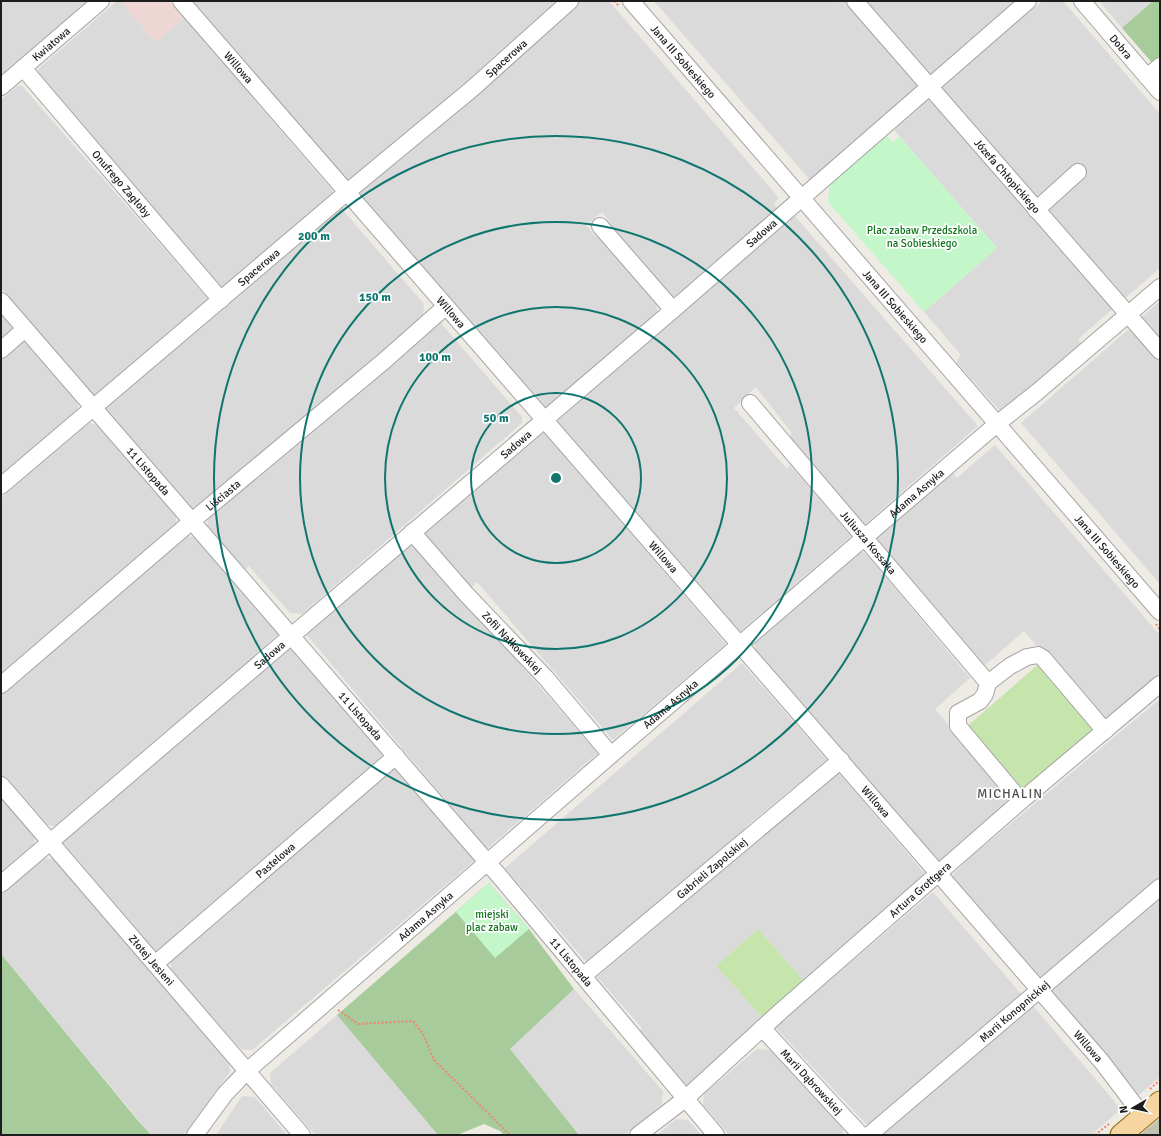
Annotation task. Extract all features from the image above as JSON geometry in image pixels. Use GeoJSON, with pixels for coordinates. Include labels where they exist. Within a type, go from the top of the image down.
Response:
{"type":"FeatureCollection","features":[{"type":"Feature","properties":{"kind":"main road"},"geometry":{"type":"LineString","coordinates":[[1121,1135],[1160,1102]]}},
{"type":"Feature","properties":{"kind":"street","name":"Kwiatowa"},"geometry":{"type":"LineString","coordinates":[[1,87],[101,1]]}},
{"type":"Feature","properties":{"kind":"street","name":"Willowa"},"geometry":{"type":"LineString","coordinates":[[181,1],[445,307],[1040,990],[1102,1062],[1143,1116]]}},
{"type":"Feature","properties":{"kind":"street","name":"Spacerowa"},"geometry":{"type":"LineString","coordinates":[[1,486],[346,193],[473,88],[570,1]]}},
{"type":"Feature","properties":{"kind":"street","name":"Jana III Sobieskiego"},"geometry":{"type":"LineString","coordinates":[[631,1],[998,423],[1160,612]]}},
{"type":"Feature","properties":{"kind":"street","name":"Józefa Chłopickiego"},"geometry":{"type":"LineString","coordinates":[[855,1],[1160,351]]}},
{"type":"Feature","properties":{"kind":"street","name":"Sadowa"},"geometry":{"type":"LineString","coordinates":[[1,884],[290,635],[673,310],[930,88],[1028,1]]}},
{"type":"Feature","properties":{"kind":"street","name":"Dobra"},"geometry":{"type":"LineString","coordinates":[[1082,1],[1160,92]]}},
{"type":"Feature","properties":{"kind":"street"},"geometry":{"type":"LineString","coordinates":[[1147,77],[1160,66]]}},
{"type":"Feature","properties":{"kind":"street","name":"Onufrego Zagłoby"},"geometry":{"type":"LineString","coordinates":[[23,68],[221,300]]}},
{"type":"Feature","properties":{"kind":"street"},"geometry":{"type":"LineString","coordinates":[[1036,210],[1078,172]]}},
{"type":"Feature","properties":{"kind":"street"},"geometry":{"type":"LineString","coordinates":[[600,226],[673,310]]}},
{"type":"Feature","properties":{"kind":"street","name":"Adama Asnyka"},"geometry":{"type":"LineString","coordinates":[[195,1135],[225,1094],[247,1071],[328,1003],[611,755],[998,423],[1036,393],[1160,287]]}},
{"type":"Feature","properties":{"kind":"street","name":"11 Listopada"},"geometry":{"type":"LineString","coordinates":[[1,301],[92,408],[488,862],[716,1135]]}},
{"type":"Feature","properties":{"kind":"street","name":"Liściasta"},"geometry":{"type":"LineString","coordinates":[[1,685],[192,521],[357,384],[445,307]]}},
{"type":"Feature","properties":{"kind":"street"},"geometry":{"type":"LineString","coordinates":[[1,350],[26,329]]}},
{"type":"Feature","properties":{"kind":"street","name":"Juliusza Kossaka"},"geometry":{"type":"LineString","coordinates":[[750,403],[988,683]]}},
{"type":"Feature","properties":{"kind":"street","name":"Zofii Nałkowskiej"},"geometry":{"type":"LineString","coordinates":[[412,532],[466,594],[546,678],[611,755]]}},
{"type":"Feature","properties":{"kind":"street"},"geometry":{"type":"LineString","coordinates":[[1021,801],[958,726],[958,713],[982,699],[988,683],[1010,666],[1027,657],[1038,655],[1043,658],[1105,731]]}},
{"type":"Feature","properties":{"kind":"street","name":"Artura Grottgera"},"geometry":{"type":"LineString","coordinates":[[638,1135],[685,1099],[762,1028],[1021,801],[1160,684]]}},
{"type":"Feature","properties":{"kind":"street","name":"Pastelowa"},"geometry":{"type":"LineString","coordinates":[[155,964],[396,756]]}},
{"type":"Feature","properties":{"kind":"street","name":"Gabrieli Zapolskiej"},"geometry":{"type":"LineString","coordinates":[[583,976],[840,760]]}},
{"type":"Feature","properties":{"kind":"street","name":"Złotej Jesieni"},"geometry":{"type":"LineString","coordinates":[[1,785],[302,1135]]}},
{"type":"Feature","properties":{"kind":"street","name":"Marii Konopnickiej"},"geometry":{"type":"LineString","coordinates":[[869,1135],[1160,887]]}},
{"type":"Feature","properties":{"kind":"street","name":"Marii Dąbrowskiej"},"geometry":{"type":"LineString","coordinates":[[762,1028],[861,1135]]}},
{"type":"Feature","properties":{"kind":"path"},"geometry":{"type":"LineString","coordinates":[[328,1003],[358,1024],[413,1021],[423,1034],[434,1060],[510,1135]]}},
{"type":"Feature","properties":{"kind":"shaded area"},"geometry":{"type":"Polygon","coordinates":[[[1,1],[91,1],[1,79],[1,1]]]}},
{"type":"Feature","properties":{"kind":"shaded area"},"geometry":{"type":"Polygon","coordinates":[[[117,1],[120,1],[156,42],[184,18],[333,191],[333,194],[347,215],[424,304],[423,316],[199,510],[189,509],[1,288],[1,100],[17,86],[22,86],[209,300],[223,290],[38,75],[38,69],[117,1]]]}},
{"type":"Feature","properties":{"kind":"shaded area"},"geometry":{"type":"Polygon","coordinates":[[[120,1],[169,1],[184,18],[156,42],[120,1]]]}},
{"type":"Feature","properties":{"kind":"shaded area"},"geometry":{"type":"Polygon","coordinates":[[[189,1],[559,1],[349,186],[189,1]]]}},
{"type":"Feature","properties":{"kind":"shaded area"},"geometry":{"type":"Polygon","coordinates":[[[579,1],[609,1],[779,198],[774,203],[777,208],[671,300],[609,229],[612,225],[602,212],[586,225],[596,237],[600,234],[655,299],[658,312],[545,410],[357,194],[579,1]]]}},
{"type":"Feature","properties":{"kind":"shaded area"},"geometry":{"type":"Polygon","coordinates":[[[654,1],[835,1],[837,3],[840,1],[847,1],[921,84],[810,180],[654,1]]]}},
{"type":"Feature","properties":{"kind":"shaded area"},"geometry":{"type":"Polygon","coordinates":[[[864,1],[1016,1],[929,76],[864,1]]]}},
{"type":"Feature","properties":{"kind":"shaded area"},"geometry":{"type":"Polygon","coordinates":[[[1042,1],[1063,1],[1160,114],[1160,268],[1078,339],[1081,343],[1001,412],[957,363],[961,355],[924,312],[997,248],[894,130],[1042,1]]]}},
{"type":"Feature","properties":{"kind":"shaded area"},"geometry":{"type":"Polygon","coordinates":[[[1099,1],[1153,1],[1122,28],[1099,1]]]}},
{"type":"Feature","properties":{"kind":"shaded area"},"geometry":{"type":"Polygon","coordinates":[[[794,215],[978,426],[864,525],[790,438],[791,432],[756,387],[734,408],[787,469],[790,465],[851,536],[739,633],[556,422],[794,215]]]}},
{"type":"Feature","properties":{"kind":"shaded area"},"geometry":{"type":"Polygon","coordinates":[[[1160,301],[1160,342],[1142,322],[1142,317],[1160,301]]]}},
{"type":"Feature","properties":{"kind":"shaded area"},"geometry":{"type":"Polygon","coordinates":[[[1,314],[16,331],[1,344],[1,314]]]}},
{"type":"Feature","properties":{"kind":"shaded area"},"geometry":{"type":"Polygon","coordinates":[[[440,322],[522,417],[522,423],[302,614],[290,613],[249,566],[243,571],[207,529],[208,519],[440,322]]]}},
{"type":"Feature","properties":{"kind":"shaded area"},"geometry":{"type":"Polygon","coordinates":[[[1129,329],[1133,331],[1160,361],[1160,584],[1021,423],[1129,329]]]}},
{"type":"Feature","properties":{"kind":"shaded area"},"geometry":{"type":"Polygon","coordinates":[[[23,339],[78,402],[78,412],[1,477],[1,358],[23,339]]]}},
{"type":"Feature","properties":{"kind":"shaded area"},"geometry":{"type":"Polygon","coordinates":[[[89,423],[98,425],[176,516],[176,527],[1,677],[1,498],[89,423]]]}},
{"type":"Feature","properties":{"kind":"shaded area"},"geometry":{"type":"Polygon","coordinates":[[[544,432],[726,644],[613,740],[477,582],[470,588],[422,533],[544,432]]]}},
{"type":"Feature","properties":{"kind":"shaded area"},"geometry":{"type":"Polygon","coordinates":[[[995,445],[1160,635],[1160,674],[1104,723],[1024,631],[983,667],[875,539],[953,473],[957,478],[995,445]]]}},
{"type":"Feature","properties":{"kind":"shaded area"},"geometry":{"type":"Polygon","coordinates":[[[183,536],[196,537],[279,634],[55,826],[44,825],[1,775],[1,694],[183,536]]]}},
{"type":"Feature","properties":{"kind":"shaded area"},"geometry":{"type":"Polygon","coordinates":[[[409,545],[418,548],[598,753],[487,849],[306,634],[409,545]]]}},
{"type":"Feature","properties":{"kind":"shaded area"},"geometry":{"type":"Polygon","coordinates":[[[861,551],[868,556],[970,678],[935,709],[1013,800],[939,864],[755,652],[755,640],[861,551]]]}},
{"type":"Feature","properties":{"kind":"shaded area"},"geometry":{"type":"Polygon","coordinates":[[[291,647],[386,758],[155,954],[60,843],[291,647]]]}},
{"type":"Feature","properties":{"kind":"shaded area"},"geometry":{"type":"Polygon","coordinates":[[[742,663],[827,760],[744,828],[747,831],[588,964],[505,868],[742,663]]]}},
{"type":"Feature","properties":{"kind":"shaded area"},"geometry":{"type":"Polygon","coordinates":[[[1160,699],[1160,878],[1040,981],[951,877],[974,853],[1160,699]]]}},
{"type":"Feature","properties":{"kind":"shaded area"},"geometry":{"type":"Polygon","coordinates":[[[395,768],[475,860],[252,1050],[241,1049],[171,971],[171,960],[395,768]]]}},
{"type":"Feature","properties":{"kind":"shaded area"},"geometry":{"type":"Polygon","coordinates":[[[838,772],[926,875],[804,981],[758,929],[716,966],[762,1017],[686,1087],[637,1032],[642,1028],[597,977],[838,772]]]}},
{"type":"Feature","properties":{"kind":"shaded area"},"geometry":{"type":"Polygon","coordinates":[[[1,795],[35,834],[34,846],[1,872],[1,795]]]}},
{"type":"Feature","properties":{"kind":"shaded area"},"geometry":{"type":"Polygon","coordinates":[[[44,858],[56,860],[229,1061],[230,1072],[184,1135],[151,1135],[1,954],[1,895],[44,858]]]}},
{"type":"Feature","properties":{"kind":"shaded area"},"geometry":{"type":"Polygon","coordinates":[[[933,892],[1022,995],[868,1126],[775,1027],[933,892]]]}},
{"type":"Feature","properties":{"kind":"shaded area"},"geometry":{"type":"Polygon","coordinates":[[[1160,896],[1160,1077],[1139,1095],[1048,991],[1160,896]]]}},
{"type":"Feature","properties":{"kind":"shaded area"},"geometry":{"type":"Polygon","coordinates":[[[574,989],[663,1091],[662,1104],[625,1135],[579,1135],[510,1049],[574,989]]]}},
{"type":"Feature","properties":{"kind":"shaded area"},"geometry":{"type":"Polygon","coordinates":[[[1033,1006],[1121,1109],[1091,1135],[882,1135],[1033,1006]]]}},
{"type":"Feature","properties":{"kind":"shaded area"},"geometry":{"type":"Polygon","coordinates":[[[337,1015],[438,1135],[315,1135],[271,1084],[270,1073],[337,1015]]]}},
{"type":"Feature","properties":{"kind":"shaded area"},"geometry":{"type":"Polygon","coordinates":[[[757,1049],[770,1050],[843,1129],[843,1135],[729,1135],[703,1105],[704,1094],[757,1049]]]}},
{"type":"Feature","properties":{"kind":"shaded area"},"geometry":{"type":"Polygon","coordinates":[[[242,1096],[255,1097],[287,1135],[216,1135],[242,1096]]]}},
{"type":"Feature","properties":{"kind":"shaded area"},"geometry":{"type":"Polygon","coordinates":[[[1160,1118],[1160,1132],[1157,1135],[1140,1135],[1160,1118]]]}},
{"type":"Feature","properties":{"kind":"shaded area"},"geometry":{"type":"Polygon","coordinates":[[[676,1119],[688,1120],[701,1135],[657,1135],[676,1119]]]}},
{"type":"Feature","properties":{"kind":"green space"},"geometry":{"type":"Polygon","coordinates":[[[1153,1],[1160,1],[1160,60],[1154,65],[1122,28],[1153,1]]]}},
{"type":"Feature","properties":{"kind":"green space","name":"Plac zabaw Przedszkola na Sobieskiego"},"geometry":{"type":"Polygon","coordinates":[[[887,136],[893,142],[899,136],[997,248],[924,312],[828,202],[830,184],[887,136]]]}},
{"type":"Feature","properties":{"kind":"green space"},"geometry":{"type":"Polygon","coordinates":[[[1041,662],[1098,728],[1020,794],[964,729],[1041,662]]]}},
{"type":"Feature","properties":{"kind":"green space"},"geometry":{"type":"Polygon","coordinates":[[[489,883],[529,929],[574,989],[510,1049],[579,1135],[504,1135],[500,1131],[484,1124],[457,1135],[438,1135],[337,1015],[489,883]]]}},
{"type":"Feature","properties":{"kind":"green space","name":"miejski plac zabaw"},"geometry":{"type":"Polygon","coordinates":[[[489,883],[529,929],[495,958],[456,912],[489,883]]]}},
{"type":"Feature","properties":{"kind":"green space"},"geometry":{"type":"Polygon","coordinates":[[[758,929],[804,981],[762,1017],[716,966],[758,929]]]}},
{"type":"Feature","properties":{"kind":"green space"},"geometry":{"type":"Polygon","coordinates":[[[1,954],[135,1117],[151,1135],[1,1135],[1,954]]]}},
{"type":"Feature","properties":{"kind":"district","name":"MICHALIN"},"geometry":{"type":"Point","coordinates":[1010,793]}}]}
